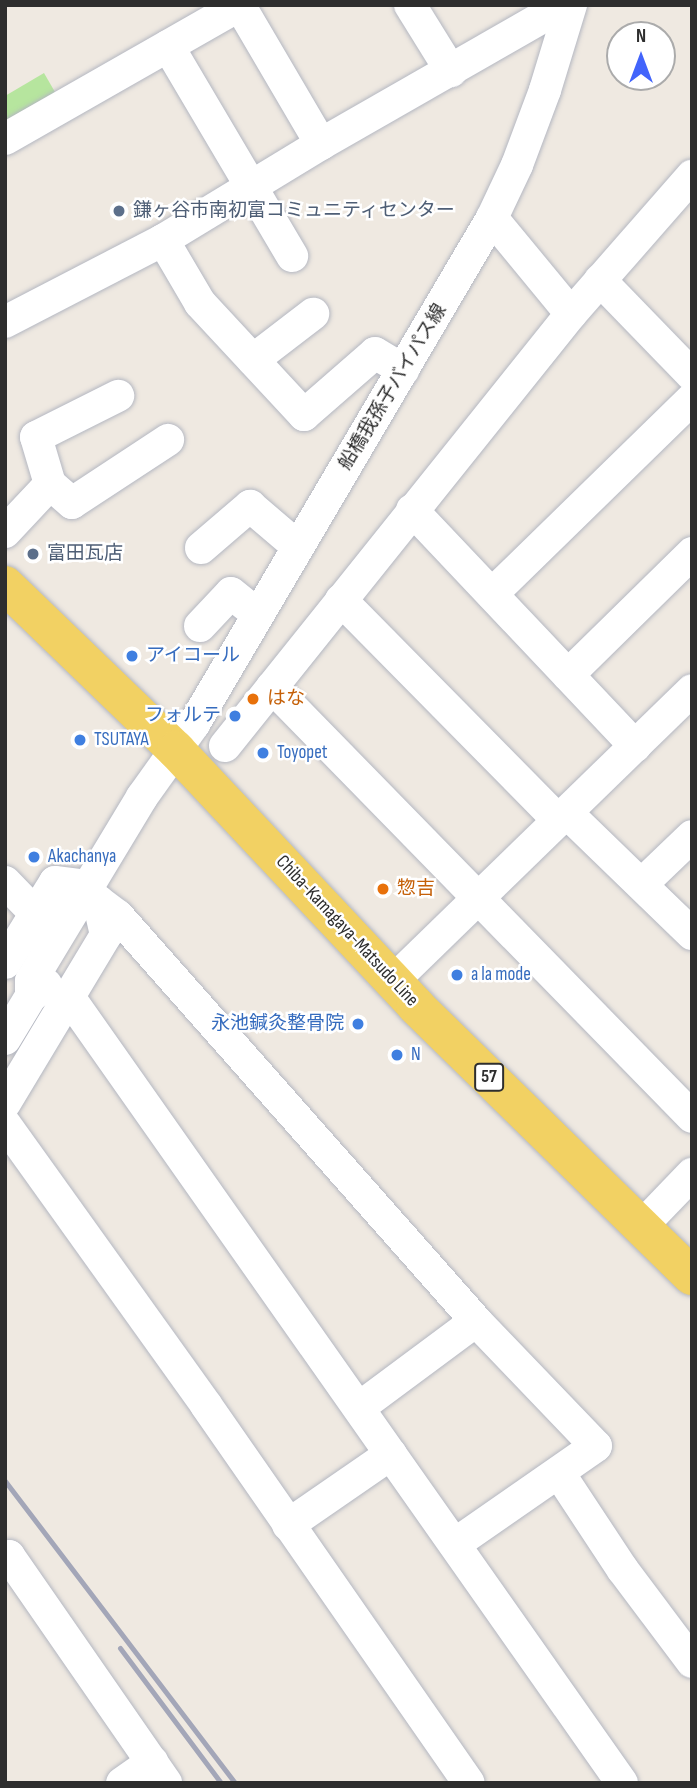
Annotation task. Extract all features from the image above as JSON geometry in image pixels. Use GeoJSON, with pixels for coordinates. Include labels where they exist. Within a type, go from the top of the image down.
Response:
{"type":"FeatureCollection","features":[{"type":"Feature","properties":{"kind":"main road","name":"Chiba-Kamagaya-Matsudo Line"},"geometry":{"type":"LineString","coordinates":[[5,585],[176,750],[393,981],[692,1276]]}},
{"type":"Feature","properties":{"kind":"street"},"geometry":{"type":"LineString","coordinates":[[410,5],[451,71]]}},
{"type":"Feature","properties":{"kind":"street"},"geometry":{"type":"LineString","coordinates":[[5,322],[163,240],[321,144],[564,5]]}},
{"type":"Feature","properties":{"kind":"street","name":"船橋我孫子バイパス線"},"geometry":{"type":"LineString","coordinates":[[5,1039],[31,996],[44,989],[142,797],[176,750],[492,218],[517,165],[545,90],[571,5]]}},
{"type":"Feature","properties":{"kind":"street"},"geometry":{"type":"LineString","coordinates":[[5,139],[240,6],[321,144]]}},
{"type":"Feature","properties":{"kind":"street"},"geometry":{"type":"LineString","coordinates":[[168,46],[292,256]]}},
{"type":"Feature","properties":{"kind":"street"},"geometry":{"type":"LineString","coordinates":[[225,746],[571,314],[686,192]]}},
{"type":"Feature","properties":{"kind":"street"},"geometry":{"type":"LineString","coordinates":[[492,218],[571,314]]}},
{"type":"Feature","properties":{"kind":"street"},"geometry":{"type":"LineString","coordinates":[[163,240],[200,303],[304,415],[375,353],[403,370]]}},
{"type":"Feature","properties":{"kind":"street"},"geometry":{"type":"LineString","coordinates":[[600,281],[692,375]]}},
{"type":"Feature","properties":{"kind":"street"},"geometry":{"type":"LineString","coordinates":[[253,360],[313,314]]}},
{"type":"Feature","properties":{"kind":"street"},"geometry":{"type":"LineString","coordinates":[[118,396],[36,437],[50,484],[72,503],[167,440]]}},
{"type":"Feature","properties":{"kind":"street"},"geometry":{"type":"LineString","coordinates":[[492,594],[692,399]]}},
{"type":"Feature","properties":{"kind":"street"},"geometry":{"type":"LineString","coordinates":[[5,533],[50,484]]}},
{"type":"Feature","properties":{"kind":"street"},"geometry":{"type":"LineString","coordinates":[[201,548],[250,506],[298,547]]}},
{"type":"Feature","properties":{"kind":"street"},"geometry":{"type":"LineString","coordinates":[[412,510],[635,746]]}},
{"type":"Feature","properties":{"kind":"street"},"geometry":{"type":"LineString","coordinates":[[568,675],[692,553]]}},
{"type":"Feature","properties":{"kind":"street"},"geometry":{"type":"LineString","coordinates":[[200,625],[231,593],[257,614]]}},
{"type":"Feature","properties":{"kind":"street"},"geometry":{"type":"LineString","coordinates":[[341,600],[563,817],[642,884],[692,934]]}},
{"type":"Feature","properties":{"kind":"street"},"geometry":{"type":"LineString","coordinates":[[272,687],[692,1117]]}},
{"type":"Feature","properties":{"kind":"street"},"geometry":{"type":"LineString","coordinates":[[393,981],[692,690]]}},
{"type":"Feature","properties":{"kind":"street"},"geometry":{"type":"LineString","coordinates":[[642,884],[692,836]]}},
{"type":"Feature","properties":{"kind":"street"},"geometry":{"type":"LineString","coordinates":[[5,882],[36,914]]}},
{"type":"Feature","properties":{"kind":"street"},"geometry":{"type":"LineString","coordinates":[[6,961],[55,882],[94,894],[118,916],[476,1321],[596,1446],[455,1545]]}},
{"type":"Feature","properties":{"kind":"street"},"geometry":{"type":"LineString","coordinates":[[5,1103],[106,935],[94,894]]}},
{"type":"Feature","properties":{"kind":"street"},"geometry":{"type":"LineString","coordinates":[[69,997],[622,1783]]}},
{"type":"Feature","properties":{"kind":"street"},"geometry":{"type":"LineString","coordinates":[[5,1124],[470,1783]]}},
{"type":"Feature","properties":{"kind":"street"},"geometry":{"type":"LineString","coordinates":[[641,1227],[692,1174]]}},
{"type":"Feature","properties":{"kind":"street"},"geometry":{"type":"LineString","coordinates":[[360,1407],[476,1321]]}},
{"type":"Feature","properties":{"kind":"street"},"geometry":{"type":"LineString","coordinates":[[288,1525],[391,1454]]}},
{"type":"Feature","properties":{"kind":"street"},"geometry":{"type":"LineString","coordinates":[[559,1474],[623,1570],[692,1662]]}},
{"type":"Feature","properties":{"kind":"street"},"geometry":{"type":"LineString","coordinates":[[5,1559],[9,1556],[159,1772],[122,1783]]}},
{"type":"Feature","properties":{"kind":"green space"},"geometry":{"type":"Polygon","coordinates":[[[44,73],[59,99],[5,123],[5,96],[44,73]]]}},
{"type":"Feature","properties":{"kind":"railway"},"geometry":{"type":"LineString","coordinates":[[5,1481],[235,1783]]}},
{"type":"Feature","properties":{"kind":"railway"},"geometry":{"type":"LineString","coordinates":[[120,1648],[221,1783]]}},
{"type":"Feature","properties":{"kind":"place","name":"鎌ヶ谷市南初富コミュニティセンター"},"geometry":{"type":"Point","coordinates":[119,211]}},
{"type":"Feature","properties":{"kind":"place","name":"富田瓦店"},"geometry":{"type":"Point","coordinates":[33,554]}},
{"type":"Feature","properties":{"kind":"place","name":"アイコール"},"geometry":{"type":"Point","coordinates":[132,656]}},
{"type":"Feature","properties":{"kind":"place","name":"はな"},"geometry":{"type":"Point","coordinates":[253,699]}},
{"type":"Feature","properties":{"kind":"place","name":"フォルテ"},"geometry":{"type":"Point","coordinates":[235,716]}},
{"type":"Feature","properties":{"kind":"place","name":"TSUTAYA"},"geometry":{"type":"Point","coordinates":[80,740]}},
{"type":"Feature","properties":{"kind":"place","name":"Toyopet"},"geometry":{"type":"Point","coordinates":[263,753]}},
{"type":"Feature","properties":{"kind":"place","name":"Akachanya"},"geometry":{"type":"Point","coordinates":[34,857]}},
{"type":"Feature","properties":{"kind":"place","name":"惣吉"},"geometry":{"type":"Point","coordinates":[383,889]}},
{"type":"Feature","properties":{"kind":"place","name":"a la mode"},"geometry":{"type":"Point","coordinates":[457,975]}},
{"type":"Feature","properties":{"kind":"place","name":"永池鍼灸整骨院"},"geometry":{"type":"Point","coordinates":[358,1024]}},
{"type":"Feature","properties":{"kind":"place","name":"N"},"geometry":{"type":"Point","coordinates":[397,1055]}}]}
